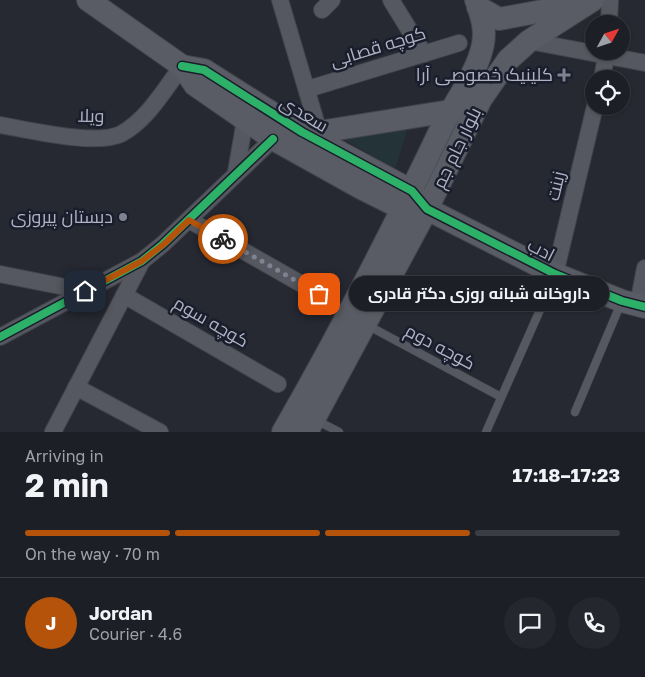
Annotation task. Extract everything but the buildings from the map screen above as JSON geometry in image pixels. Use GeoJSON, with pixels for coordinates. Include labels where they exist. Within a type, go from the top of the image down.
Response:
{"type":"FeatureCollection","features":[{"type":"Feature","properties":{"kind":"main road","name":"سعدی"},"geometry":{"type":"LineString","coordinates":[[88,0],[182,66],[194,85],[273,138],[361,188],[408,200]]}},
{"type":"Feature","properties":{"kind":"main road"},"geometry":{"type":"LineString","coordinates":[[478,2],[499,19],[528,15],[591,1]]}},
{"type":"Feature","properties":{"kind":"main road","name":"بلوار جام جم"},"geometry":{"type":"LineString","coordinates":[[311,426],[427,209],[481,99],[508,60],[529,41],[591,1]]}},
{"type":"Feature","properties":{"kind":"main road","name":"بلوار جام جم"},"geometry":{"type":"LineString","coordinates":[[282,432],[350,312],[408,200],[450,111],[470,76],[483,46],[485,29],[478,2]]}},
{"type":"Feature","properties":{"kind":"main road","name":"سعدی"},"geometry":{"type":"LineString","coordinates":[[182,66],[204,70],[310,132],[408,200]]}},
{"type":"Feature","properties":{"kind":"main road"},"geometry":{"type":"LineString","coordinates":[[310,132],[450,111]]}},
{"type":"Feature","properties":{"kind":"main road"},"geometry":{"type":"LineString","coordinates":[[408,200],[427,209]]}},
{"type":"Feature","properties":{"kind":"main road","name":"ادب"},"geometry":{"type":"LineString","coordinates":[[427,209],[555,274],[635,304]]}},
{"type":"Feature","properties":{"kind":"street"},"geometry":{"type":"LineString","coordinates":[[280,0],[308,89],[310,132]]}},
{"type":"Feature","properties":{"kind":"street"},"geometry":{"type":"LineString","coordinates":[[391,0],[424,54]]}},
{"type":"Feature","properties":{"kind":"street"},"geometry":{"type":"LineString","coordinates":[[609,15],[610,0]]}},
{"type":"Feature","properties":{"kind":"street"},"geometry":{"type":"LineString","coordinates":[[529,41],[585,50]]}},
{"type":"Feature","properties":{"kind":"street","name":"کوچه قصابی"},"geometry":{"type":"LineString","coordinates":[[308,89],[459,43]]}},
{"type":"Feature","properties":{"kind":"street"},"geometry":{"type":"LineString","coordinates":[[630,59],[645,63]]}},
{"type":"Feature","properties":{"kind":"street","name":"ویلا"},"geometry":{"type":"LineString","coordinates":[[0,125],[99,140],[120,134],[140,120],[182,66]]}},
{"type":"Feature","properties":{"kind":"street","name":"زینت"},"geometry":{"type":"LineString","coordinates":[[555,274],[593,115]]}},
{"type":"Feature","properties":{"kind":"street"},"geometry":{"type":"LineString","coordinates":[[236,172],[245,120]]}},
{"type":"Feature","properties":{"kind":"street"},"geometry":{"type":"LineString","coordinates":[[0,337],[142,261],[164,244],[273,138]]}},
{"type":"Feature","properties":{"kind":"street"},"geometry":{"type":"LineString","coordinates":[[189,220],[319,294]]}},
{"type":"Feature","properties":{"kind":"street"},"geometry":{"type":"LineString","coordinates":[[53,432],[142,261]]}},
{"type":"Feature","properties":{"kind":"street"},"geometry":{"type":"LineString","coordinates":[[635,304],[645,268]]}},
{"type":"Feature","properties":{"kind":"street"},"geometry":{"type":"LineString","coordinates":[[0,274],[85,291]]}},
{"type":"Feature","properties":{"kind":"street","name":"کوچه سوم"},"geometry":{"type":"LineString","coordinates":[[124,295],[278,384]]}},
{"type":"Feature","properties":{"kind":"street"},"geometry":{"type":"LineString","coordinates":[[76,387],[160,432]]}},
{"type":"Feature","properties":{"kind":"lane"},"geometry":{"type":"LineString","coordinates":[[486,432],[555,274]]}},
{"type":"Feature","properties":{"kind":"lane"},"geometry":{"type":"LineString","coordinates":[[575,412],[635,304]]}},
{"type":"Feature","properties":{"kind":"lane","name":"کوچه دوم"},"geometry":{"type":"LineString","coordinates":[[365,324],[501,397]]}},
{"type":"Feature","properties":{"kind":"lane"},"geometry":{"type":"LineString","coordinates":[[311,426],[339,432]]}},
{"type":"Feature","properties":{"kind":"shaded area"},"geometry":{"type":"Polygon","coordinates":[[[409,124],[395,169],[345,140],[409,124]]]}},
{"type":"Feature","properties":{"kind":"cycle path"},"geometry":{"type":"LineString","coordinates":[[182,66],[204,70],[302,132],[412,191],[427,209],[555,274],[622,301],[645,307]]}},
{"type":"Feature","properties":{"kind":"cycle path"},"geometry":{"type":"LineString","coordinates":[[0,337],[142,261],[163,244],[273,139]]}},
{"type":"Feature","properties":{"kind":"way so far"},"geometry":{"type":"LineString","coordinates":[[223,239],[319,294]]}},
{"type":"Feature","properties":{"kind":"place","name":"کلینیک خصوصی آرا"},"geometry":{"type":"Point","coordinates":[564,75]}},
{"type":"Feature","properties":{"kind":"place","name":"دبستان پیروزی"},"geometry":{"type":"Point","coordinates":[123,217]}},
{"type":"Feature","properties":{"kind":"place","name":"داروخانه شبانه روزی دکتر قادری"},"geometry":{"type":"Point","coordinates":[319,294]}},
{"type":"Feature","properties":{"kind":"route"},"geometry":{"type":"LineString","coordinates":[[85,291],[142,261],[164,244],[189,220],[223,239]]}}]}
